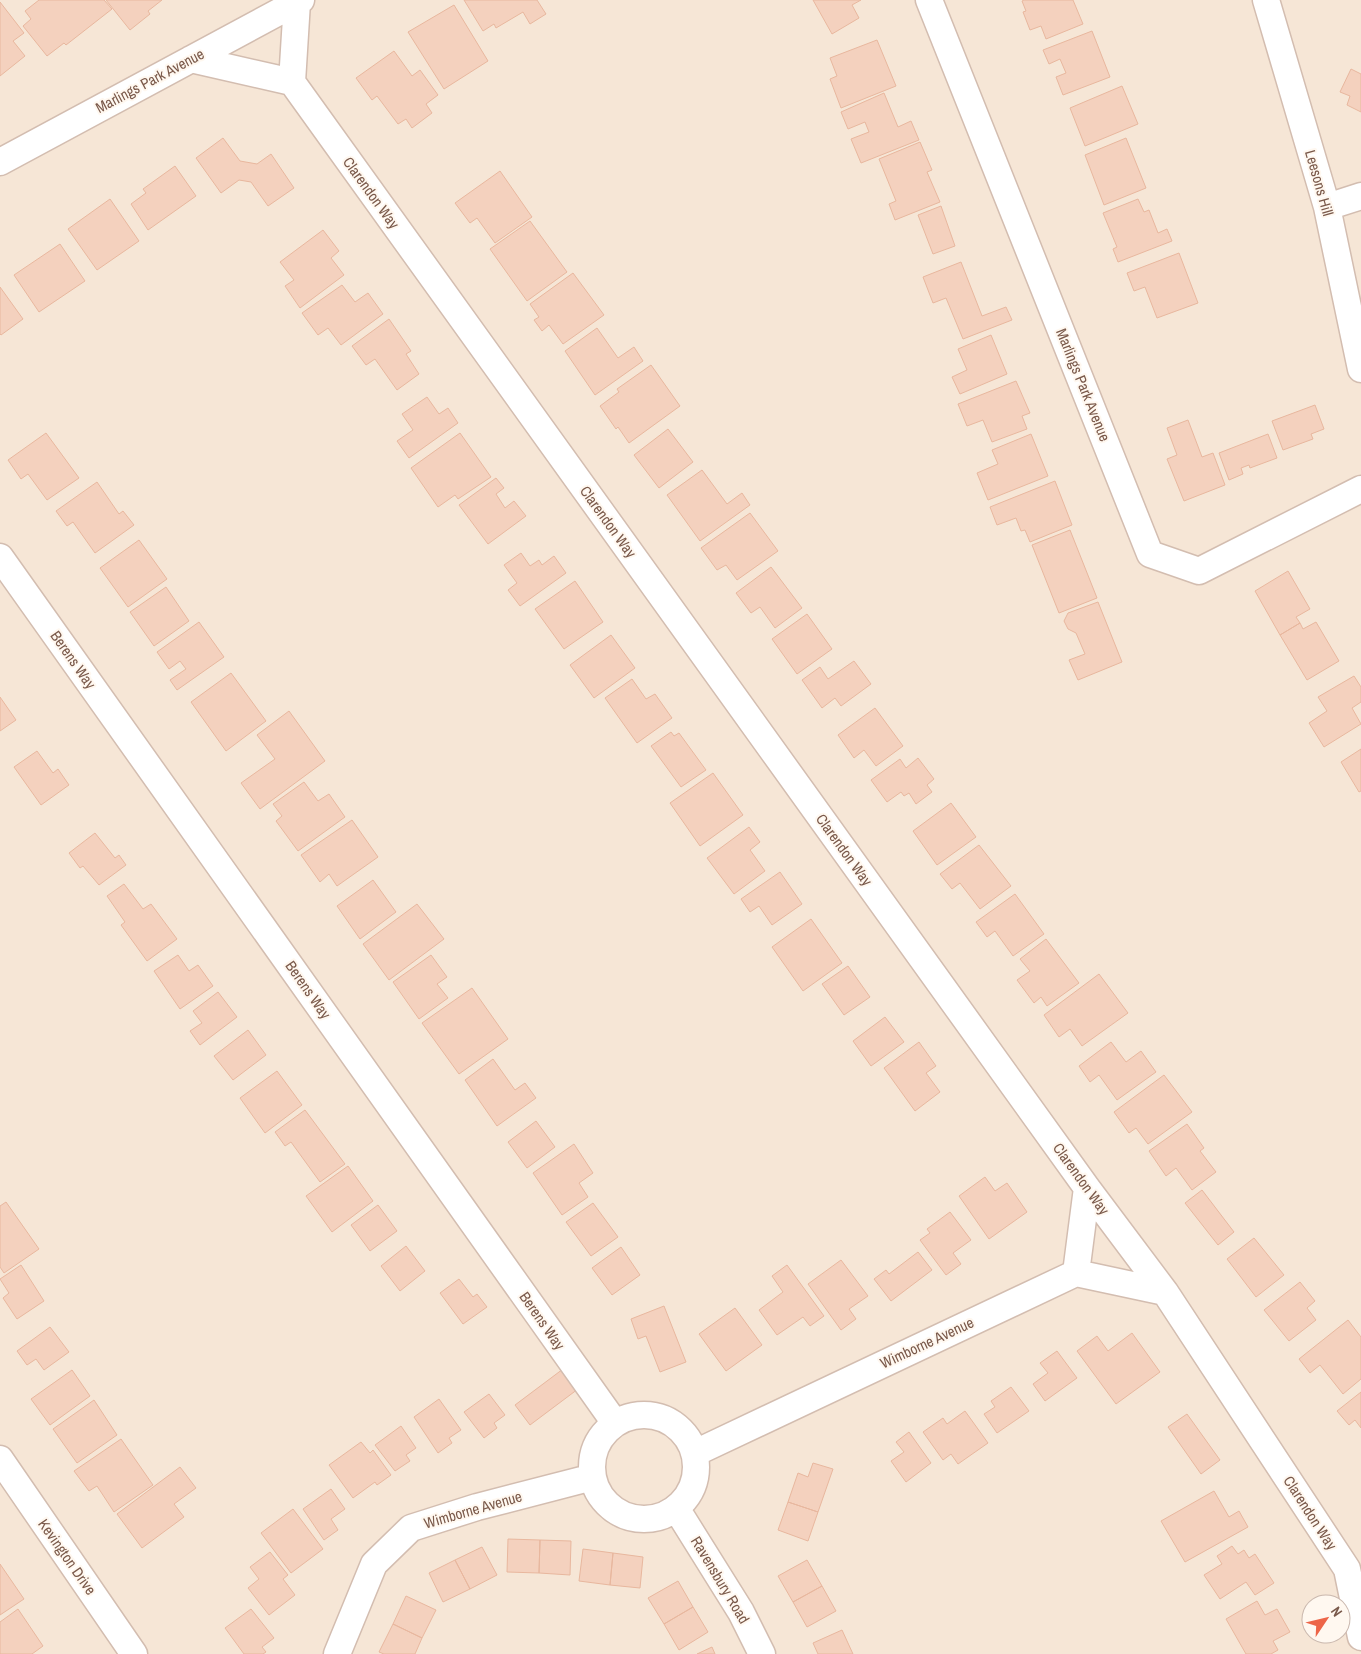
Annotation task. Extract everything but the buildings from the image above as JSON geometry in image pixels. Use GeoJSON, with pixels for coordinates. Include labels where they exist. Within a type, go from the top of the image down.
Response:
{"type":"FeatureCollection","features":[{"type":"Feature","properties":{"kind":"street","name":"Marlings Park Avenue"},"geometry":{"type":"LineString","coordinates":[[929,0],[1150,554],[1199,571],[1361,489]]}},
{"type":"Feature","properties":{"kind":"street","name":"Leesons Hill"},"geometry":{"type":"LineString","coordinates":[[1266,0],[1327,207],[1361,369]]}},
{"type":"Feature","properties":{"kind":"street","name":"Marlings Park Avenue"},"geometry":{"type":"LineString","coordinates":[[0,162],[299,1]]}},
{"type":"Feature","properties":{"kind":"street"},"geometry":{"type":"LineString","coordinates":[[191,59],[292,82],[299,1]]}},
{"type":"Feature","properties":{"kind":"street","name":"Clarendon Way"},"geometry":{"type":"LineString","coordinates":[[292,82],[1087,1188],[1165,1292],[1347,1569],[1361,1637]]}},
{"type":"Feature","properties":{"kind":"street"},"geometry":{"type":"LineString","coordinates":[[1327,207],[1361,196]]}},
{"type":"Feature","properties":{"kind":"street","name":"Berens Way"},"geometry":{"type":"LineString","coordinates":[[0,557],[615,1423]]}},
{"type":"Feature","properties":{"kind":"street"},"geometry":{"type":"LineString","coordinates":[[1087,1188],[1076,1273],[1165,1292]]}},
{"type":"Feature","properties":{"kind":"street","name":"Wimborne Avenue"},"geometry":{"type":"LineString","coordinates":[[695,1453],[1076,1273]]}},
{"type":"Feature","properties":{"kind":"street"},"geometry":{"type":"LineString","coordinates":[[646,1415],[662,1418],[677,1426],[688,1438],[695,1453],[694,1483],[687,1497],[676,1508],[661,1517],[644,1519],[626,1516],[611,1507],[599,1494],[593,1477],[592,1462],[596,1447],[604,1434],[615,1423],[630,1417],[646,1415]]}},
{"type":"Feature","properties":{"kind":"street","name":"Kevington Drive"},"geometry":{"type":"LineString","coordinates":[[0,1459],[134,1654]]}},
{"type":"Feature","properties":{"kind":"street","name":"Wimborne Avenue"},"geometry":{"type":"LineString","coordinates":[[337,1654],[374,1564],[411,1528],[477,1506],[593,1477]]}},
{"type":"Feature","properties":{"kind":"street","name":"Ravensbury Road"},"geometry":{"type":"LineString","coordinates":[[676,1508],[741,1612],[762,1654]]}},
{"type":"Feature","properties":{"kind":"shaded area"},"geometry":{"type":"Polygon","coordinates":[[[0,0],[1361,0],[1361,1654],[0,1654],[0,0]]]}}]}
